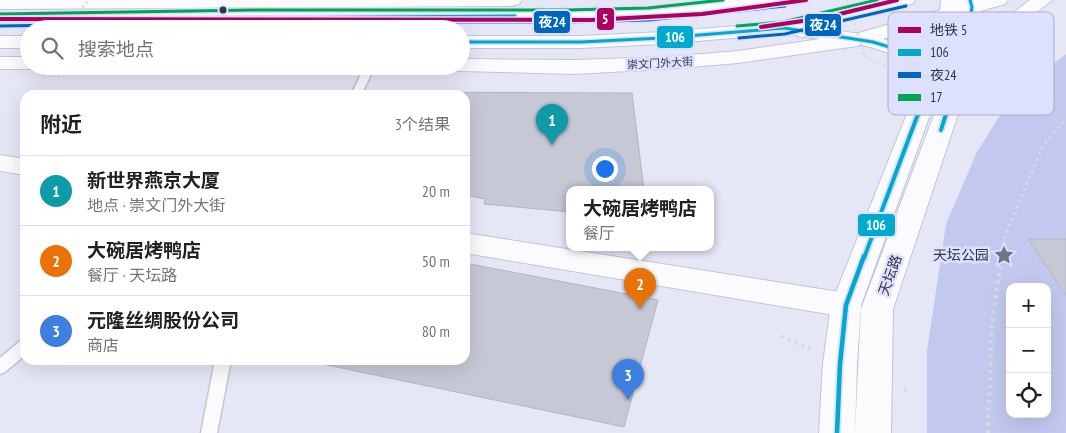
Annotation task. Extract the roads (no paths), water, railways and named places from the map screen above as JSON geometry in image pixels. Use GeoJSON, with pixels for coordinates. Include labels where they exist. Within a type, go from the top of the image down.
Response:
{"type":"FeatureCollection","features":[{"type":"Feature","properties":{"kind":"street"},"geometry":{"type":"LineString","coordinates":[[1,6],[86,20],[262,16],[495,5],[512,0]]}},
{"type":"Feature","properties":{"kind":"street"},"geometry":{"type":"LineString","coordinates":[[1,6],[96,1],[495,5],[648,14],[784,0]]}},
{"type":"Feature","properties":{"kind":"street","name":"崇文门外大街"},"geometry":{"type":"LineString","coordinates":[[470,42],[599,41],[784,28],[905,0]]}},
{"type":"Feature","properties":{"kind":"street"},"geometry":{"type":"LineString","coordinates":[[936,12],[950,7],[998,0]]}},
{"type":"Feature","properties":{"kind":"street","name":"天坛路"},"geometry":{"type":"LineString","coordinates":[[1026,12],[1042,0]]}},
{"type":"Feature","properties":{"kind":"street"},"geometry":{"type":"LineString","coordinates":[[784,28],[873,42],[888,47]]}},
{"type":"Feature","properties":{"kind":"street"},"geometry":{"type":"LineString","coordinates":[[857,40],[888,29]]}},
{"type":"Feature","properties":{"kind":"street","name":"崇文门外大街"},"geometry":{"type":"LineString","coordinates":[[470,65],[574,67],[666,63],[738,57],[857,40]]}},
{"type":"Feature","properties":{"kind":"street"},"geometry":{"type":"LineString","coordinates":[[0,42],[20,42]]}},
{"type":"Feature","properties":{"kind":"street"},"geometry":{"type":"LineString","coordinates":[[0,63],[20,63]]}},
{"type":"Feature","properties":{"kind":"street"},"geometry":{"type":"LineString","coordinates":[[838,433],[840,364],[846,305],[918,115]]}},
{"type":"Feature","properties":{"kind":"street","name":"天坛路"},"geometry":{"type":"LineString","coordinates":[[873,433],[877,309],[946,115]]}},
{"type":"Feature","properties":{"kind":"street"},"geometry":{"type":"LineString","coordinates":[[0,163],[20,166]]}},
{"type":"Feature","properties":{"kind":"street"},"geometry":{"type":"LineString","coordinates":[[470,244],[846,305]]}},
{"type":"Feature","properties":{"kind":"lane"},"geometry":{"type":"LineString","coordinates":[[358,90],[366,75]]}},
{"type":"Feature","properties":{"kind":"lane"},"geometry":{"type":"LineString","coordinates":[[0,367],[20,350]]}},
{"type":"Feature","properties":{"kind":"lane"},"geometry":{"type":"LineString","coordinates":[[209,433],[222,365]]}},
{"type":"Feature","properties":{"kind":"metro line","name":"5"},"geometry":{"type":"LineString","coordinates":[[0,19],[590,20],[702,14],[806,0]]}},
{"type":"Feature","properties":{"kind":"metro line","name":"5"},"geometry":{"type":"LineString","coordinates":[[761,27],[823,18],[897,0]]}},
{"type":"Feature","properties":{"kind":"place","name":"新世界燕京大厦"},"geometry":{"type":"Point","coordinates":[552,145]}},
{"type":"Feature","properties":{"kind":"place","name":"天坛公园"},"geometry":{"type":"Point","coordinates":[1004,255]}},
{"type":"Feature","properties":{"kind":"place","name":"大碗居烤鸭店"},"geometry":{"type":"Point","coordinates":[640,309]}},
{"type":"Feature","properties":{"kind":"place","name":"元隆丝绸股份公司"},"geometry":{"type":"Point","coordinates":[628,400]}}]}
